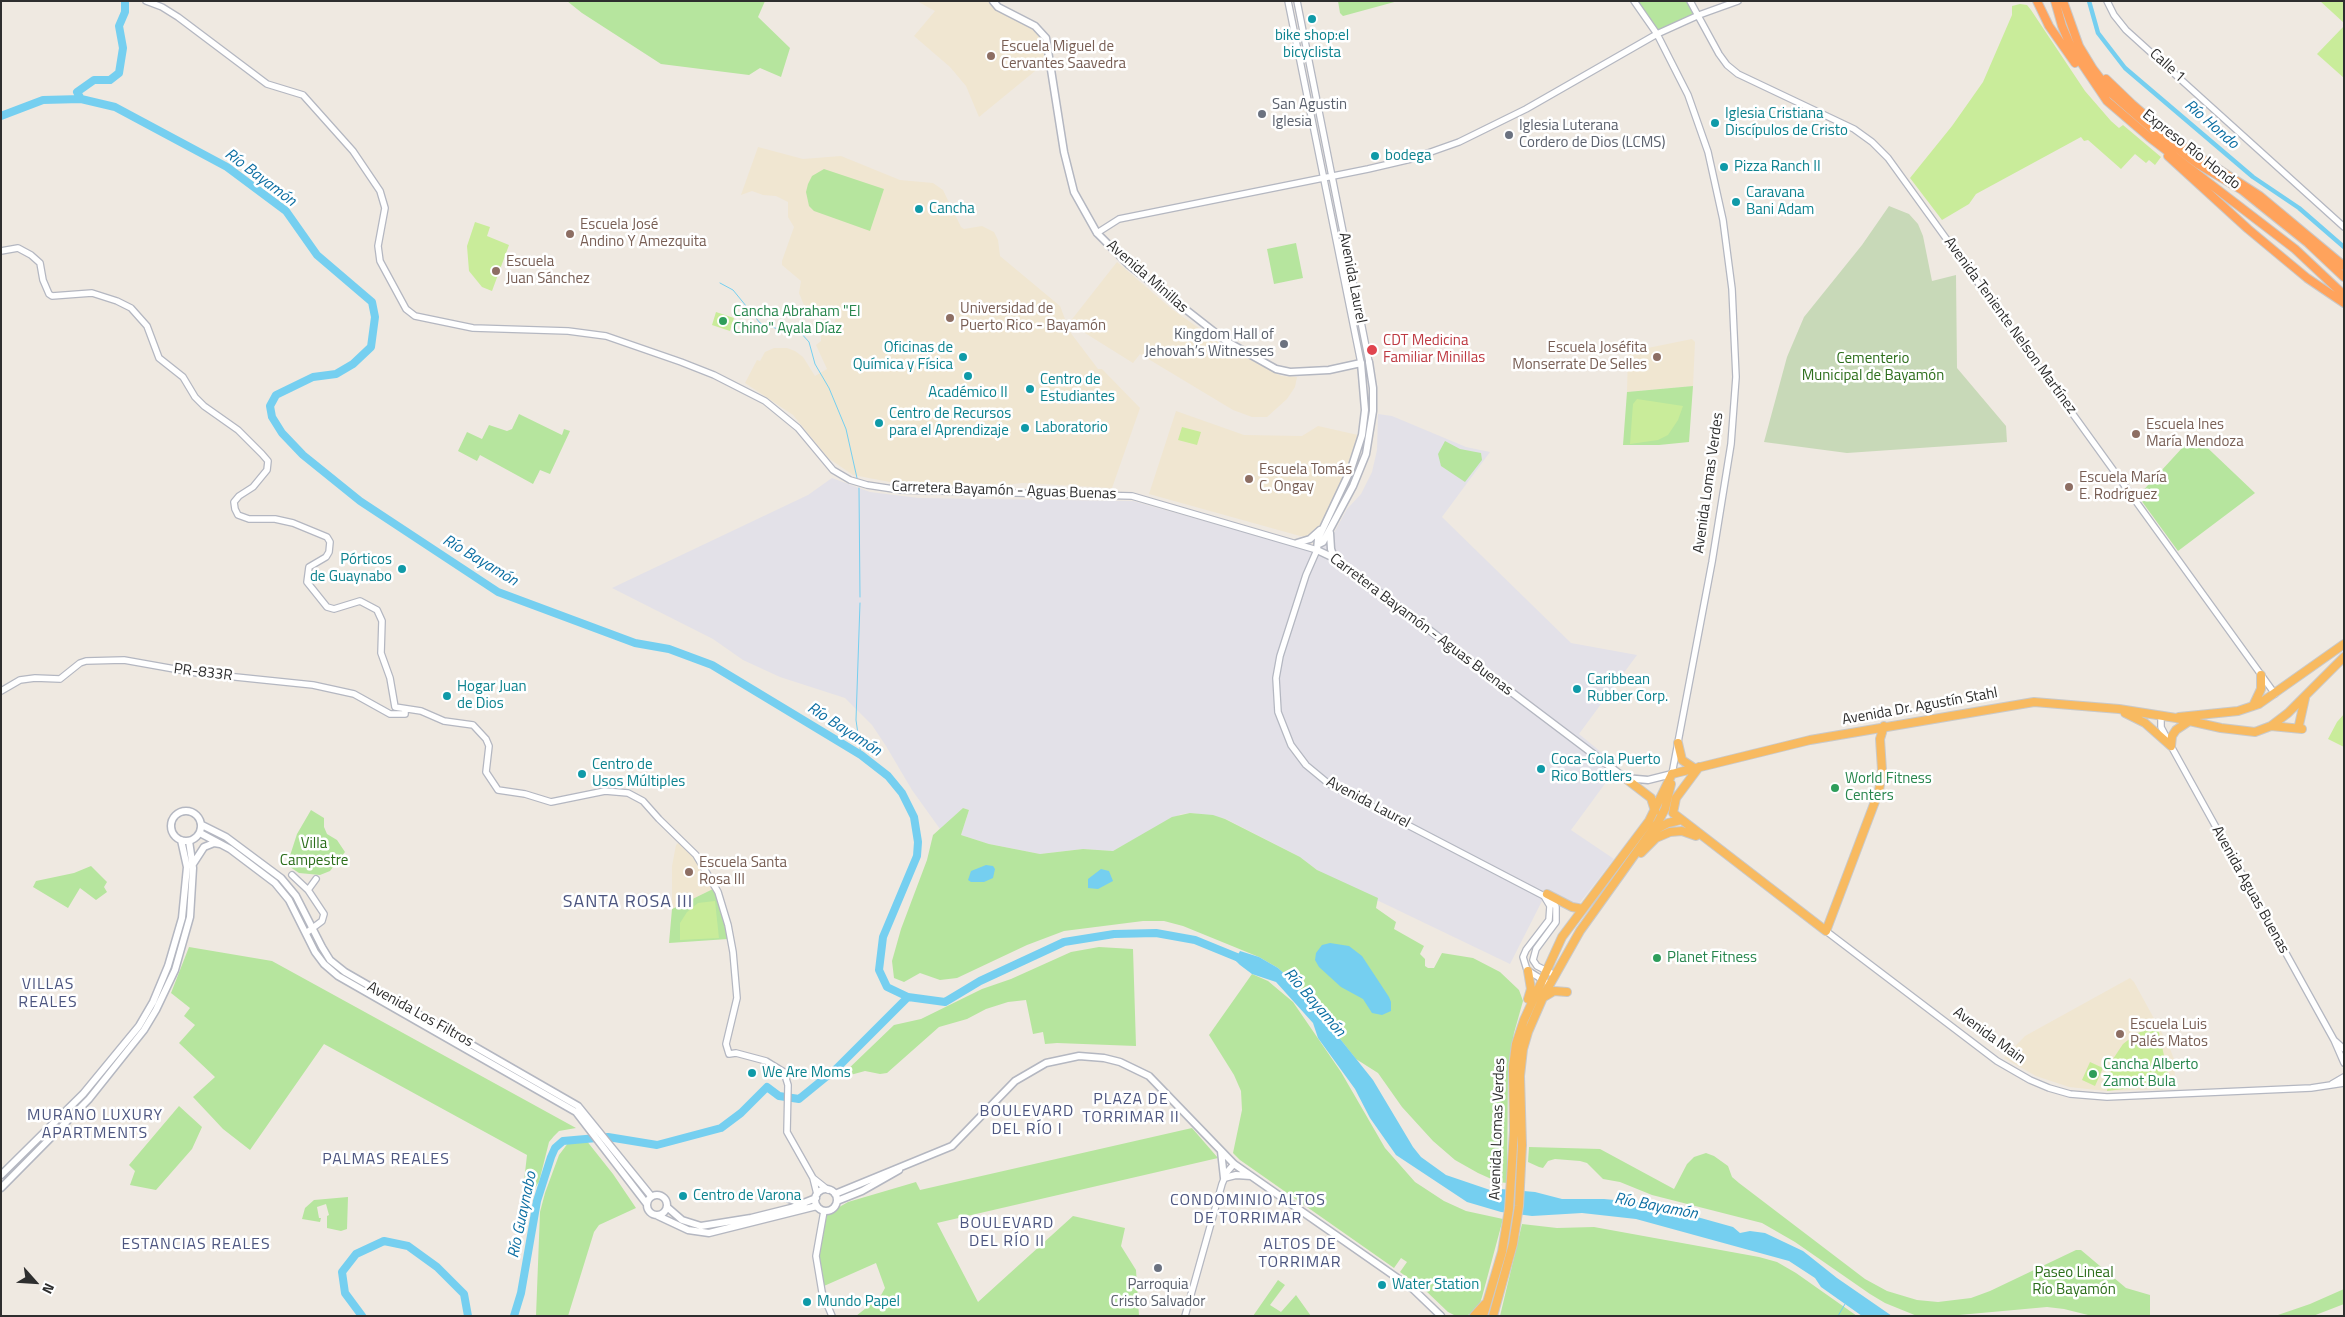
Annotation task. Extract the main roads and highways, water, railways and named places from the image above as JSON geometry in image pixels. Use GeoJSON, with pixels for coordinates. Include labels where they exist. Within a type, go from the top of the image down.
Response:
{"type":"FeatureCollection","features":[{"type":"Feature","properties":{"kind":"highway"},"geometry":{"type":"LineString","coordinates":[[2037,1],[2049,26],[2080,70],[2107,101]]}},
{"type":"Feature","properties":{"kind":"highway","name":"Expreso Río Hondo"},"geometry":{"type":"LineString","coordinates":[[2055,1],[2062,26],[2072,49],[2107,101],[2149,137],[2295,249],[2344,295]]}},
{"type":"Feature","properties":{"kind":"highway"},"geometry":{"type":"LineString","coordinates":[[2062,1],[2064,15],[2076,47],[2097,82],[2123,109],[2256,214],[2273,231]]}},
{"type":"Feature","properties":{"kind":"highway"},"geometry":{"type":"LineString","coordinates":[[2062,1],[2079,46],[2112,94],[2158,134],[2198,164],[2242,190],[2308,243],[2344,277]]}},
{"type":"Feature","properties":{"kind":"highway","name":"Expreso Río Hondo"},"geometry":{"type":"LineString","coordinates":[[2068,1],[2084,46],[2100,71],[2120,94],[2175,141],[2260,196],[2344,266]]}},
{"type":"Feature","properties":{"kind":"highway"},"geometry":{"type":"LineString","coordinates":[[2149,137],[2248,229],[2307,278],[2344,303]]}},
{"type":"Feature","properties":{"kind":"highway","name":"Avenida Dr. Agustín Stahl"},"geometry":{"type":"LineString","coordinates":[[2176,718],[2238,711],[2253,706],[2275,694],[2344,644]]}},
{"type":"Feature","properties":{"kind":"highway","name":"Avenida Dr. Agustín Stahl"},"geometry":{"type":"LineString","coordinates":[[1672,774],[1810,740],[1884,726],[1976,713],[2018,703],[2034,702],[2119,709],[2255,732],[2271,726],[2306,695],[2344,657]]}},
{"type":"Feature","properties":{"kind":"highway"},"geometry":{"type":"LineString","coordinates":[[2253,706],[2258,699],[2262,675]]}},
{"type":"Feature","properties":{"kind":"highway"},"geometry":{"type":"LineString","coordinates":[[2271,726],[2300,727],[2306,695]]}},
{"type":"Feature","properties":{"kind":"highway"},"geometry":{"type":"LineString","coordinates":[[2119,709],[2145,723],[2170,746],[2172,736],[2176,730],[2188,722]]}},
{"type":"Feature","properties":{"kind":"highway"},"geometry":{"type":"LineString","coordinates":[[2206,725],[2208,719],[2222,713]]}},
{"type":"Feature","properties":{"kind":"highway"},"geometry":{"type":"LineString","coordinates":[[1816,924],[1824,924],[1830,918],[1879,791],[1882,770],[1880,739],[1884,726]]}},
{"type":"Feature","properties":{"kind":"highway"},"geometry":{"type":"LineString","coordinates":[[1867,730],[1880,739]]}},
{"type":"Feature","properties":{"kind":"highway"},"geometry":{"type":"LineString","coordinates":[[1676,798],[1696,767],[1682,760],[1678,743]]}},
{"type":"Feature","properties":{"kind":"highway"},"geometry":{"type":"LineString","coordinates":[[1672,774],[1677,789],[1673,814],[1681,820]]}},
{"type":"Feature","properties":{"kind":"highway","name":"Avenida Lomas Verdes"},"geometry":{"type":"LineString","coordinates":[[1483,1316],[1506,1233],[1511,1196],[1514,1144],[1513,1067],[1516,1044],[1526,1015],[1562,937],[1655,811],[1672,774]]}},
{"type":"Feature","properties":{"kind":"highway","name":"Avenida Lomas Verdes"},"geometry":{"type":"LineString","coordinates":[[1492,1316],[1515,1234],[1522,1174],[1520,1084],[1522,1058],[1528,1032],[1542,998],[1580,931],[1651,833],[1665,809],[1672,774]]}},
{"type":"Feature","properties":{"kind":"highway"},"geometry":{"type":"LineString","coordinates":[[1625,778],[1652,798],[1655,811]]}},
{"type":"Feature","properties":{"kind":"highway"},"geometry":{"type":"LineString","coordinates":[[1651,833],[1668,822],[1681,820]]}},
{"type":"Feature","properties":{"kind":"highway","name":"Avenida Main"},"geometry":{"type":"LineString","coordinates":[[1681,820],[1826,931],[1830,918]]}},
{"type":"Feature","properties":{"kind":"highway"},"geometry":{"type":"LineString","coordinates":[[1612,886],[1647,846],[1665,833],[1676,831],[1689,832],[1716,848]]}},
{"type":"Feature","properties":{"kind":"highway"},"geometry":{"type":"LineString","coordinates":[[1547,894],[1572,907],[1583,909]]}},
{"type":"Feature","properties":{"kind":"highway"},"geometry":{"type":"LineString","coordinates":[[1526,1015],[1525,1005],[1531,989],[1528,972]]}},
{"type":"Feature","properties":{"kind":"highway"},"geometry":{"type":"LineString","coordinates":[[1542,998],[1554,991],[1567,992]]}},
{"type":"Feature","properties":{"kind":"highway"},"geometry":{"type":"LineString","coordinates":[[1474,1316],[1488,1301]]}},
{"type":"Feature","properties":{"kind":"main road","name":"Avenida Minillas"},"geometry":{"type":"LineString","coordinates":[[993,1],[998,6],[1035,26],[1046,38],[1064,152],[1074,192],[1097,233],[1142,276],[1226,341],[1276,369],[1290,372],[1329,370],[1362,364]]}},
{"type":"Feature","properties":{"kind":"main road","name":"Avenida Laurel"},"geometry":{"type":"LineString","coordinates":[[1327,527],[1358,475],[1370,440],[1373,388],[1369,362]]}},
{"type":"Feature","properties":{"kind":"main road","name":"Avenida Laurel"},"geometry":{"type":"LineString","coordinates":[[1318,547],[1323,542],[1362,435],[1365,410],[1362,364]]}},
{"type":"Feature","properties":{"kind":"main road"},"geometry":{"type":"LineString","coordinates":[[1297,542],[1310,538],[1327,527],[1334,558]]}},
{"type":"Feature","properties":{"kind":"main road","name":"Carretera Bayamón - Aguas Buenas"},"geometry":{"type":"LineString","coordinates":[[1318,547],[1625,778]]}},
{"type":"Feature","properties":{"kind":"main road"},"geometry":{"type":"LineString","coordinates":[[1625,778],[1648,780],[1672,774]]}},
{"type":"Feature","properties":{"kind":"main road"},"geometry":{"type":"LineString","coordinates":[[188,810],[194,812],[202,825],[200,833],[189,841],[181,840],[174,836],[171,824],[176,814],[188,810]]}},
{"type":"Feature","properties":{"kind":"main road","name":"Avenida Los Filtros"},"geometry":{"type":"LineString","coordinates":[[202,825],[232,841],[282,878],[292,890],[330,960],[345,972],[566,1098],[581,1113],[622,1166],[646,1203]]}},
{"type":"Feature","properties":{"kind":"main road","name":"Avenida Los Filtros"},"geometry":{"type":"LineString","coordinates":[[200,833],[223,845],[280,888],[315,952],[324,964],[338,976],[581,1113]]}},
{"type":"Feature","properties":{"kind":"main road"},"geometry":{"type":"LineString","coordinates":[[1,1175],[83,1094],[139,1026],[150,1008],[168,966],[182,918],[187,867],[181,840]]}},
{"type":"Feature","properties":{"kind":"main road"},"geometry":{"type":"LineString","coordinates":[[1,1188],[83,1105],[149,1024],[168,986],[182,948],[190,917],[193,868],[189,841]]}},
{"type":"Feature","properties":{"kind":"main road"},"geometry":{"type":"LineString","coordinates":[[193,868],[196,858],[204,847],[214,843],[223,845]]}},
{"type":"Feature","properties":{"kind":"main road"},"geometry":{"type":"LineString","coordinates":[[816,1196],[818,1206],[824,1211],[832,1209],[836,1198],[913,1162],[939,1153],[957,1143],[1015,1081],[1046,1063],[1079,1056],[1114,1060],[1149,1076],[1234,1164],[1413,1289],[1441,1316]]}},
{"type":"Feature","properties":{"kind":"main road"},"geometry":{"type":"LineString","coordinates":[[1220,1149],[1224,1178],[1236,1175],[1251,1176]]}},
{"type":"Feature","properties":{"kind":"main road","name":"Avenida Los Filtros"},"geometry":{"type":"LineString","coordinates":[[622,1166],[651,1196]]}},
{"type":"Feature","properties":{"kind":"main road"},"geometry":{"type":"LineString","coordinates":[[666,1207],[682,1220],[701,1226],[750,1218],[804,1204],[820,1191],[828,1190],[836,1198]]}},
{"type":"Feature","properties":{"kind":"main road"},"geometry":{"type":"LineString","coordinates":[[656,1215],[664,1213],[666,1207],[666,1201],[661,1195],[651,1196],[646,1203],[649,1212],[688,1230],[709,1232],[818,1206]]}},
{"type":"Feature","properties":{"kind":"main road"},"geometry":{"type":"LineString","coordinates":[[789,1199],[804,1204]]}},
{"type":"Feature","properties":{"kind":"water"},"geometry":{"type":"Polygon","coordinates":[[[986,865],[993,866],[995,869],[993,878],[984,882],[971,882],[968,880],[971,871],[986,865]]]}},
{"type":"Feature","properties":{"kind":"water"},"geometry":{"type":"Polygon","coordinates":[[[1101,869],[1109,871],[1113,881],[1098,889],[1088,888],[1088,879],[1101,869]]]}},
{"type":"Feature","properties":{"kind":"water"},"geometry":{"type":"Polygon","coordinates":[[[1330,943],[1349,946],[1362,956],[1389,997],[1391,1011],[1382,1015],[1372,1013],[1363,999],[1341,987],[1319,967],[1315,960],[1316,953],[1322,945],[1330,943]]]}},
{"type":"Feature","properties":{"kind":"water"},"geometry":{"type":"Polygon","coordinates":[[[1240,951],[1259,957],[1278,968],[1297,985],[1373,1080],[1413,1147],[1421,1157],[1446,1175],[1493,1191],[1501,1189],[1535,1192],[1562,1199],[1604,1199],[1647,1203],[1733,1227],[1740,1233],[1750,1231],[1765,1233],[1803,1251],[1837,1278],[1892,1316],[1862,1316],[1821,1287],[1815,1278],[1789,1261],[1636,1219],[1582,1213],[1532,1216],[1501,1212],[1467,1202],[1396,1155],[1370,1118],[1355,1089],[1318,1038],[1313,1023],[1276,982],[1252,974],[1240,965],[1235,960],[1240,951]]]}},
{"type":"Feature","properties":{"kind":"waterway"},"geometry":{"type":"LineString","coordinates":[[81,99],[77,92],[94,80],[110,80],[119,73],[123,48],[119,26],[125,12],[125,1]]}},
{"type":"Feature","properties":{"kind":"waterway","name":"Río Hondo"},"geometry":{"type":"LineString","coordinates":[[2089,1],[2098,33],[2125,68],[2253,177],[2299,208],[2344,247]]}},
{"type":"Feature","properties":{"kind":"waterway","name":"Río Bayamón"},"geometry":{"type":"LineString","coordinates":[[1,116],[43,100],[81,99],[115,107],[227,167],[286,211],[317,255],[372,302],[375,317],[371,347],[353,364],[336,374],[313,377],[276,395],[270,406],[272,417],[282,433],[303,455],[360,501],[498,592],[635,643],[669,649],[712,665],[861,755],[888,776],[902,793],[914,817],[918,842],[917,856],[883,937],[879,970],[887,987],[908,997],[945,1002],[980,981],[1064,942],[1114,934],[1156,933],[1195,940],[1244,960]]}},
{"type":"Feature","properties":{"kind":"waterway"},"geometry":{"type":"LineString","coordinates":[[720,283],[733,290],[760,323],[784,331],[800,332],[809,342],[815,364],[829,388],[846,429],[857,478]]}},
{"type":"Feature","properties":{"kind":"waterway"},"geometry":{"type":"LineString","coordinates":[[859,488],[860,597]]}},
{"type":"Feature","properties":{"kind":"waterway"},"geometry":{"type":"LineString","coordinates":[[860,603],[856,720],[861,755]]}},
{"type":"Feature","properties":{"kind":"waterway","name":"Río Guaynabo"},"geometry":{"type":"LineString","coordinates":[[514,1316],[521,1293],[537,1201],[551,1157],[555,1148],[563,1141],[608,1137],[657,1145],[721,1128],[741,1113],[767,1087],[779,1096],[799,1099],[837,1068],[908,997]]}},
{"type":"Feature","properties":{"kind":"waterway","name":"Río Guaynabo"},"geometry":{"type":"LineString","coordinates":[[362,1316],[345,1293],[342,1272],[356,1254],[384,1241],[408,1246],[437,1267],[464,1294],[468,1316]]}},
{"type":"Feature","properties":{"kind":"waterway"},"geometry":{"type":"LineString","coordinates":[[1838,1316],[1845,1304]]}},
{"type":"Feature","properties":{"kind":"place","name":"bike shop:el bicyclista"},"geometry":{"type":"Point","coordinates":[1312,19]}},
{"type":"Feature","properties":{"kind":"place","name":"Escuela Miguel de Cervantes Saavedra"},"geometry":{"type":"Point","coordinates":[991,56]}},
{"type":"Feature","properties":{"kind":"place","name":"San Agustin Iglesia"},"geometry":{"type":"Point","coordinates":[1262,114]}},
{"type":"Feature","properties":{"kind":"place","name":"Iglesia Cristiana Discípulos de Cristo"},"geometry":{"type":"Point","coordinates":[1715,123]}},
{"type":"Feature","properties":{"kind":"place","name":"Iglesia Luterana Cordero de Dios (LCMS)"},"geometry":{"type":"Point","coordinates":[1509,135]}},
{"type":"Feature","properties":{"kind":"place","name":"bodega"},"geometry":{"type":"Point","coordinates":[1375,156]}},
{"type":"Feature","properties":{"kind":"place","name":"Pizza Ranch II"},"geometry":{"type":"Point","coordinates":[1724,167]}},
{"type":"Feature","properties":{"kind":"place","name":"Caravana Bani Adam"},"geometry":{"type":"Point","coordinates":[1736,202]}},
{"type":"Feature","properties":{"kind":"place","name":"Cancha"},"geometry":{"type":"Point","coordinates":[919,209]}},
{"type":"Feature","properties":{"kind":"place","name":"Escuela José Andino Y Amezquita"},"geometry":{"type":"Point","coordinates":[570,234]}},
{"type":"Feature","properties":{"kind":"place","name":"Escuela Juan Sánchez"},"geometry":{"type":"Point","coordinates":[496,271]}},
{"type":"Feature","properties":{"kind":"place","name":"Universidad de Puerto Rico - Bayamón"},"geometry":{"type":"Point","coordinates":[950,318]}},
{"type":"Feature","properties":{"kind":"place","name":"Cancha Abraham \"El Chino\" Ayala Díaz"},"geometry":{"type":"Point","coordinates":[723,321]}},
{"type":"Feature","properties":{"kind":"place","name":"Kingdom Hall of Jehovah’s Witnesses"},"geometry":{"type":"Point","coordinates":[1284,344]}},
{"type":"Feature","properties":{"kind":"place","name":"CDT Medicina Familiar Minillas"},"geometry":{"type":"Point","coordinates":[1372,350]}},
{"type":"Feature","properties":{"kind":"place","name":"Oficinas de Química y Física"},"geometry":{"type":"Point","coordinates":[963,357]}},
{"type":"Feature","properties":{"kind":"place","name":"Escuela Joséfita Monserrate De Selles"},"geometry":{"type":"Point","coordinates":[1657,357]}},
{"type":"Feature","properties":{"kind":"place","name":"Académico II"},"geometry":{"type":"Point","coordinates":[968,376]}},
{"type":"Feature","properties":{"kind":"place","name":"Centro de Estudiantes"},"geometry":{"type":"Point","coordinates":[1030,389]}},
{"type":"Feature","properties":{"kind":"place","name":"Centro de Recursos para el Aprendizaje"},"geometry":{"type":"Point","coordinates":[879,423]}},
{"type":"Feature","properties":{"kind":"place","name":"Laboratorio"},"geometry":{"type":"Point","coordinates":[1025,428]}},
{"type":"Feature","properties":{"kind":"place","name":"Escuela Ines María Mendoza"},"geometry":{"type":"Point","coordinates":[2136,434]}},
{"type":"Feature","properties":{"kind":"place","name":"Escuela Tomás C. Ongay"},"geometry":{"type":"Point","coordinates":[1249,479]}},
{"type":"Feature","properties":{"kind":"place","name":"Escuela María E. Rodríguez"},"geometry":{"type":"Point","coordinates":[2069,487]}},
{"type":"Feature","properties":{"kind":"place","name":"Pórticos de Guaynabo"},"geometry":{"type":"Point","coordinates":[402,569]}},
{"type":"Feature","properties":{"kind":"place","name":"Caribbean Rubber Corp."},"geometry":{"type":"Point","coordinates":[1577,689]}},
{"type":"Feature","properties":{"kind":"place","name":"Hogar Juan de Dios"},"geometry":{"type":"Point","coordinates":[447,696]}},
{"type":"Feature","properties":{"kind":"place","name":"Coca-Cola Puerto Rico Bottlers"},"geometry":{"type":"Point","coordinates":[1541,769]}},
{"type":"Feature","properties":{"kind":"place","name":"Centro de Usos Múltiples"},"geometry":{"type":"Point","coordinates":[582,774]}},
{"type":"Feature","properties":{"kind":"place","name":"World Fitness Centers"},"geometry":{"type":"Point","coordinates":[1835,788]}},
{"type":"Feature","properties":{"kind":"place","name":"Escuela Santa Rosa III"},"geometry":{"type":"Point","coordinates":[689,872]}},
{"type":"Feature","properties":{"kind":"place","name":"Planet Fitness"},"geometry":{"type":"Point","coordinates":[1657,958]}},
{"type":"Feature","properties":{"kind":"place","name":"Escuela Luis Palés Matos"},"geometry":{"type":"Point","coordinates":[2120,1034]}},
{"type":"Feature","properties":{"kind":"place","name":"We Are Moms"},"geometry":{"type":"Point","coordinates":[752,1073]}},
{"type":"Feature","properties":{"kind":"place","name":"Cancha Alberto Zamot Bula"},"geometry":{"type":"Point","coordinates":[2093,1074]}},
{"type":"Feature","properties":{"kind":"place","name":"Centro de Varona"},"geometry":{"type":"Point","coordinates":[683,1196]}},
{"type":"Feature","properties":{"kind":"place","name":"Parroquia Cristo Salvador"},"geometry":{"type":"Point","coordinates":[1158,1268]}},
{"type":"Feature","properties":{"kind":"place","name":"Water Station"},"geometry":{"type":"Point","coordinates":[1382,1285]}},
{"type":"Feature","properties":{"kind":"place","name":"Mundo Papel"},"geometry":{"type":"Point","coordinates":[807,1302]}},
{"type":"Feature","properties":{"kind":"district","name":"SANTA ROSA III"},"geometry":{"type":"Point","coordinates":[628,903]}},
{"type":"Feature","properties":{"kind":"district","name":"VILLAS REALES"},"geometry":{"type":"Point","coordinates":[48,994]}},
{"type":"Feature","properties":{"kind":"district","name":"PLAZA DE TORRIMAR II"},"geometry":{"type":"Point","coordinates":[1131,1109]}},
{"type":"Feature","properties":{"kind":"district","name":"BOULEVARD DEL RÍO I"},"geometry":{"type":"Point","coordinates":[1027,1121]}},
{"type":"Feature","properties":{"kind":"district","name":"MURANO LUXURY APARTMENTS"},"geometry":{"type":"Point","coordinates":[95,1125]}},
{"type":"Feature","properties":{"kind":"district","name":"PALMAS REALES"},"geometry":{"type":"Point","coordinates":[386,1160]}},
{"type":"Feature","properties":{"kind":"district","name":"CONDOMINIO ALTOS DE TORRIMAR"},"geometry":{"type":"Point","coordinates":[1248,1210]}},
{"type":"Feature","properties":{"kind":"district","name":"BOULEVARD DEL RÍO II"},"geometry":{"type":"Point","coordinates":[1007,1233]}},
{"type":"Feature","properties":{"kind":"district","name":"ESTANCIAS REALES"},"geometry":{"type":"Point","coordinates":[196,1245]}},
{"type":"Feature","properties":{"kind":"district","name":"ALTOS DE TORRIMAR"},"geometry":{"type":"Point","coordinates":[1300,1254]}},
{"type":"Feature","properties":{"kind":"park label","name":"Cementerio Municipal de Bayamón"},"geometry":{"type":"Point","coordinates":[1873,368]}},
{"type":"Feature","properties":{"kind":"park label","name":"Villa Campestre"},"geometry":{"type":"Point","coordinates":[314,852]}},
{"type":"Feature","properties":{"kind":"park label","name":"Paseo Lineal Río Bayamón"},"geometry":{"type":"Point","coordinates":[2074,1282]}}]}
